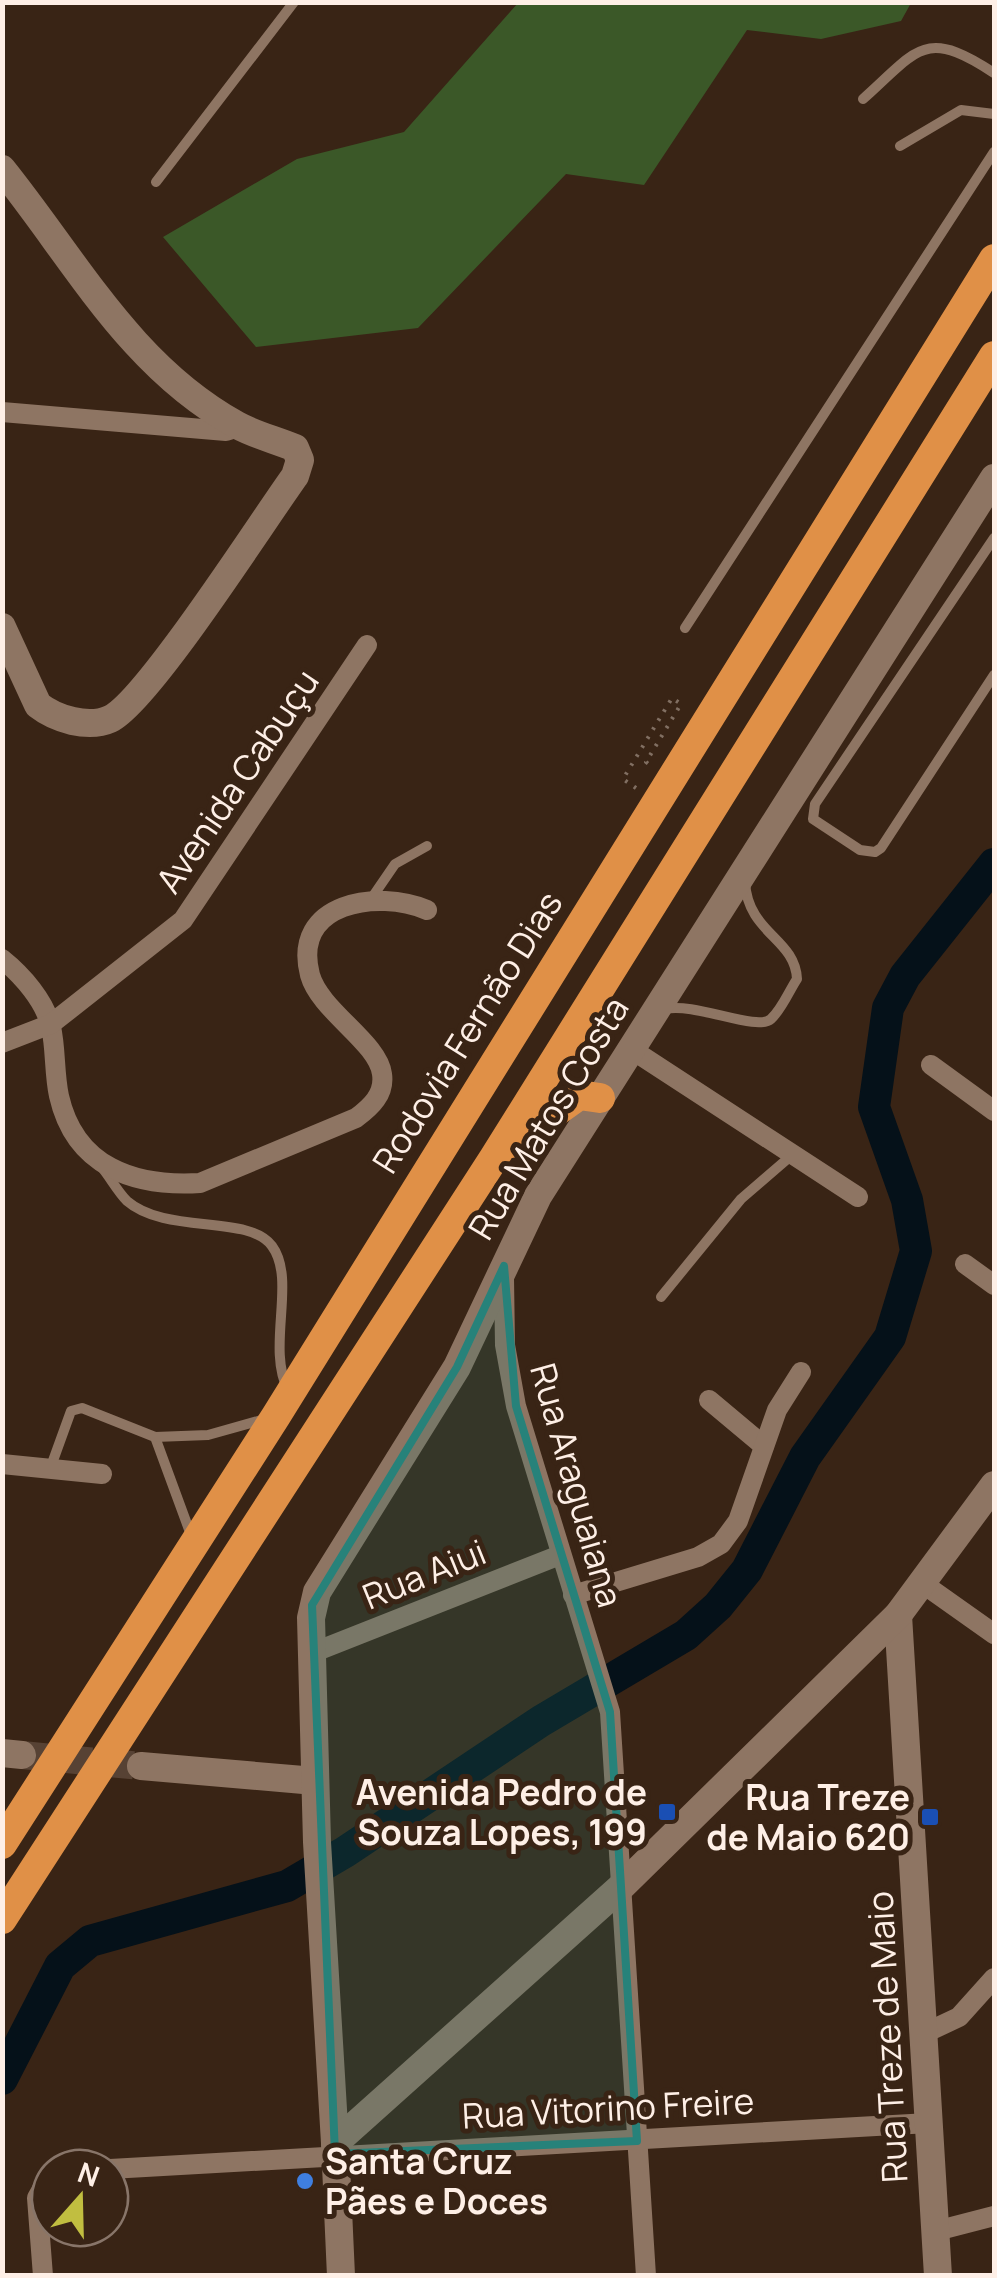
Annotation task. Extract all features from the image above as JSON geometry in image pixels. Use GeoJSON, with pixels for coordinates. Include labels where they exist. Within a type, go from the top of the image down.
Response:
{"type":"FeatureCollection","features":[{"type":"Feature","properties":{"kind":"highway","name":"Rodovia Fernão Dias"},"geometry":{"type":"LineString","coordinates":[[2,1844],[283,1405],[994,259]]}},
{"type":"Feature","properties":{"kind":"highway"},"geometry":{"type":"LineString","coordinates":[[2,1919],[494,1158],[994,356]]}},
{"type":"Feature","properties":{"kind":"highway"},"geometry":{"type":"LineString","coordinates":[[494,1158],[579,1095],[600,1098]]}},
{"type":"Feature","properties":{"kind":"street"},"geometry":{"type":"LineString","coordinates":[[2,169],[122,332],[183,387],[240,427],[294,448],[300,460],[295,476],[162,664],[123,711],[95,723],[48,713],[33,698],[2,627]]}},
{"type":"Feature","properties":{"kind":"street"},"geometry":{"type":"LineString","coordinates":[[2,412],[226,430],[240,427]]}},
{"type":"Feature","properties":{"kind":"street","name":"Rua Matos Costa"},"geometry":{"type":"LineString","coordinates":[[341,2276],[317,1842],[312,1606],[317,1592],[457,1368],[538,1196],[994,478]]}},
{"type":"Feature","properties":{"kind":"street","name":"Avenida Cabuçu"},"geometry":{"type":"LineString","coordinates":[[2,1043],[50,1024],[197,904],[260,802],[367,645]]}},
{"type":"Feature","properties":{"kind":"street"},"geometry":{"type":"LineString","coordinates":[[2,959],[37,997],[50,1024],[60,1100],[69,1125],[100,1164],[146,1182],[200,1183],[356,1118],[372,1106],[381,1091],[381,1067],[326,1002],[310,974],[312,941],[332,912],[372,899],[390,898],[428,910]]}},
{"type":"Feature","properties":{"kind":"street"},"geometry":{"type":"LineString","coordinates":[[631,1050],[858,1197]]}},
{"type":"Feature","properties":{"kind":"street"},"geometry":{"type":"LineString","coordinates":[[931,1065],[994,1111]]}},
{"type":"Feature","properties":{"kind":"street"},"geometry":{"type":"LineString","coordinates":[[965,1264],[994,1285]]}},
{"type":"Feature","properties":{"kind":"street","name":"Rua Araguaiana"},"geometry":{"type":"LineString","coordinates":[[504,1266],[509,1374],[610,1712],[646,2276]]}},
{"type":"Feature","properties":{"kind":"street"},"geometry":{"type":"LineString","coordinates":[[573,1595],[698,1556],[722,1544],[738,1522],[777,1410],[801,1372]]}},
{"type":"Feature","properties":{"kind":"street"},"geometry":{"type":"LineString","coordinates":[[709,1400],[764,1446]]}},
{"type":"Feature","properties":{"kind":"street"},"geometry":{"type":"LineString","coordinates":[[2,1464],[102,1474]]}},
{"type":"Feature","properties":{"kind":"street"},"geometry":{"type":"LineString","coordinates":[[335,2148],[620,1887],[898,1615],[994,1486]]}},
{"type":"Feature","properties":{"kind":"street","name":"Rua Aiui"},"geometry":{"type":"LineString","coordinates":[[312,1654],[560,1555]]}},
{"type":"Feature","properties":{"kind":"street"},"geometry":{"type":"LineString","coordinates":[[922,1583],[994,1634]]}},
{"type":"Feature","properties":{"kind":"street","name":"Rua Treze de Maio"},"geometry":{"type":"LineString","coordinates":[[898,1615],[938,2276]]}},
{"type":"Feature","properties":{"kind":"street"},"geometry":{"type":"LineString","coordinates":[[141,1766],[315,1781]]}},
{"type":"Feature","properties":{"kind":"street"},"geometry":{"type":"LineString","coordinates":[[925,2033],[959,2017],[994,1978]]}},
{"type":"Feature","properties":{"kind":"street","name":"Rua Vitorino Freire"},"geometry":{"type":"LineString","coordinates":[[130,2167],[335,2148],[636,2140],[929,2123]]}},
{"type":"Feature","properties":{"kind":"street"},"geometry":{"type":"LineString","coordinates":[[936,2231],[994,2216]]}},
{"type":"Feature","properties":{"kind":"street"},"geometry":{"type":"LineString","coordinates":[[41,2248],[43,2276]]}},
{"type":"Feature","properties":{"kind":"lane"},"geometry":{"type":"LineString","coordinates":[[156,182],[294,2]]}},
{"type":"Feature","properties":{"kind":"lane"},"geometry":{"type":"LineString","coordinates":[[863,100],[911,56],[932,46],[962,52],[994,74]]}},
{"type":"Feature","properties":{"kind":"lane"},"geometry":{"type":"LineString","coordinates":[[900,146],[961,110],[994,114]]}},
{"type":"Feature","properties":{"kind":"lane"},"geometry":{"type":"LineString","coordinates":[[685,628],[994,152]]}},
{"type":"Feature","properties":{"kind":"lane"},"geometry":{"type":"LineString","coordinates":[[994,538],[815,804],[813,819],[860,850],[875,852],[994,676]]}},
{"type":"Feature","properties":{"kind":"lane"},"geometry":{"type":"LineString","coordinates":[[372,899],[396,864],[427,846]]}},
{"type":"Feature","properties":{"kind":"lane"},"geometry":{"type":"LineString","coordinates":[[654,1012],[678,1006],[698,1007],[744,1022],[763,1023],[771,1018],[797,979],[788,952],[760,926],[750,910],[744,868]]}},
{"type":"Feature","properties":{"kind":"lane"},"geometry":{"type":"LineString","coordinates":[[661,1297],[740,1200],[793,1154]]}},
{"type":"Feature","properties":{"kind":"lane"},"geometry":{"type":"LineString","coordinates":[[50,1469],[71,1411],[96,1410],[155,1437],[208,1435],[283,1405],[278,1359],[280,1269],[269,1242],[252,1231],[182,1225],[142,1210],[126,1200],[100,1164]]}},
{"type":"Feature","properties":{"kind":"lane"},"geometry":{"type":"LineString","coordinates":[[155,1437],[194,1544]]}},
{"type":"Feature","properties":{"kind":"highlighted area"},"geometry":{"type":"Polygon","coordinates":[[[504,1266],[516,1406],[610,1712],[637,2141],[335,2154],[312,1605],[457,1367],[504,1266]]]}},
{"type":"Feature","properties":{"kind":"green space"},"geometry":{"type":"Polygon","coordinates":[[[518,3],[911,3],[901,21],[821,39],[747,30],[644,185],[566,174],[418,328],[256,347],[163,237],[297,159],[404,132],[518,3]]]}},
{"type":"Feature","properties":{"kind":"waterway"},"geometry":{"type":"LineString","coordinates":[[2,2079],[60,1966],[90,1941],[287,1886],[345,1852],[541,1721],[686,1635],[718,1606],[747,1570],[805,1457],[890,1337],[916,1251],[907,1200],[874,1107],[888,1008],[905,976],[994,864]]}},
{"type":"Feature","properties":{"kind":"tunnel"},"geometry":{"type":"LineString","coordinates":[[22,1755],[141,1766]]}},
{"type":"Feature","properties":{"kind":"place","name":"Avenida Pedro de Souza Lopes, 199"},"geometry":{"type":"Point","coordinates":[667,1812]}},
{"type":"Feature","properties":{"kind":"place","name":"Rua Treze de Maio 620"},"geometry":{"type":"Point","coordinates":[930,1817]}},
{"type":"Feature","properties":{"kind":"place","name":"Santa Cruz Pães e Doces"},"geometry":{"type":"Point","coordinates":[305,2181]}}]}
